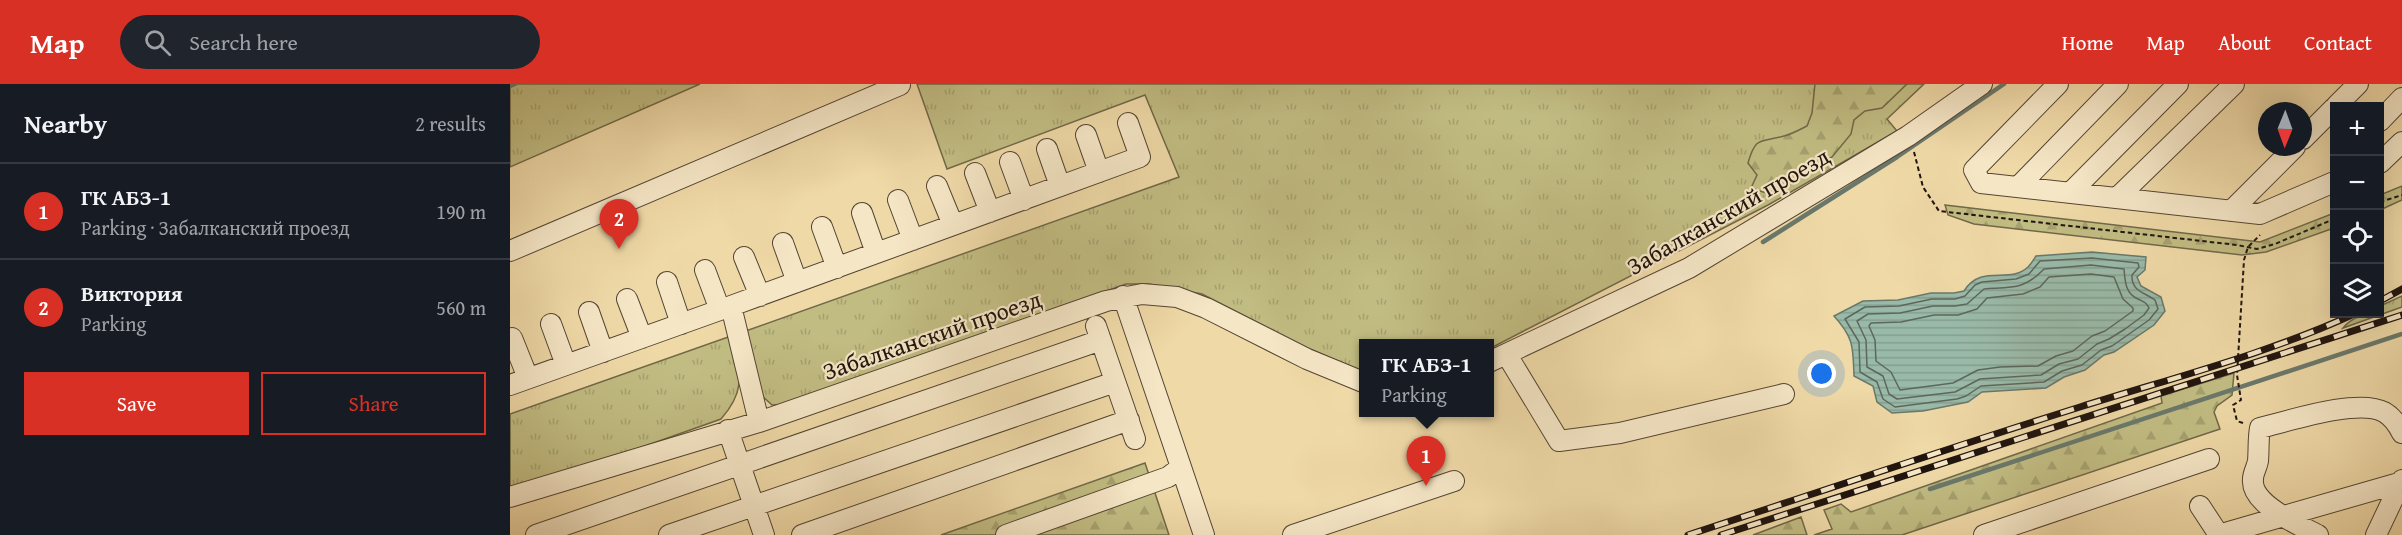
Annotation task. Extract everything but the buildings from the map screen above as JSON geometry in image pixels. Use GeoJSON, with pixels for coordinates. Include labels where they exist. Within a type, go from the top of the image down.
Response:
{"type":"FeatureCollection","features":[{"type":"Feature","properties":{"kind":"street","name":"Забалканский проезд"},"geometry":{"type":"LineString","coordinates":[[1498,358],[1689,268],[1908,136],[1982,84]]}},
{"type":"Feature","properties":{"kind":"street"},"geometry":{"type":"LineString","coordinates":[[2058,84],[1974,170],[1981,183],[2260,214],[2330,184]]}},
{"type":"Feature","properties":{"kind":"street"},"geometry":{"type":"LineString","coordinates":[[2018,187],[2118,84]]}},
{"type":"Feature","properties":{"kind":"street"},"geometry":{"type":"LineString","coordinates":[[2070,193],[2178,84]]}},
{"type":"Feature","properties":{"kind":"street"},"geometry":{"type":"LineString","coordinates":[[2117,198],[2234,84]]}},
{"type":"Feature","properties":{"kind":"street"},"geometry":{"type":"LineString","coordinates":[[2340,102],[2358,84]]}},
{"type":"Feature","properties":{"kind":"street"},"geometry":{"type":"LineString","coordinates":[[510,251],[900,85]]}},
{"type":"Feature","properties":{"kind":"street"},"geometry":{"type":"LineString","coordinates":[[2384,116],[2402,98]]}},
{"type":"Feature","properties":{"kind":"street"},"geometry":{"type":"LineString","coordinates":[[2312,130],[2330,112]]}},
{"type":"Feature","properties":{"kind":"street"},"geometry":{"type":"LineString","coordinates":[[512,338],[519,381],[760,296],[1140,157],[1128,123]]}},
{"type":"Feature","properties":{"kind":"street"},"geometry":{"type":"LineString","coordinates":[[1086,135],[1099,172]]}},
{"type":"Feature","properties":{"kind":"street"},"geometry":{"type":"LineString","coordinates":[[2384,158],[2402,142]]}},
{"type":"Feature","properties":{"kind":"street"},"geometry":{"type":"LineString","coordinates":[[1047,149],[1060,186]]}},
{"type":"Feature","properties":{"kind":"street"},"geometry":{"type":"LineString","coordinates":[[2231,211],[2286,156]]}},
{"type":"Feature","properties":{"kind":"street"},"geometry":{"type":"LineString","coordinates":[[1010,162],[1024,200]]}},
{"type":"Feature","properties":{"kind":"street"},"geometry":{"type":"LineString","coordinates":[[2309,193],[2330,171]]}},
{"type":"Feature","properties":{"kind":"street"},"geometry":{"type":"LineString","coordinates":[[975,173],[990,212]]}},
{"type":"Feature","properties":{"kind":"street"},"geometry":{"type":"LineString","coordinates":[[937,186],[953,225]]}},
{"type":"Feature","properties":{"kind":"street"},"geometry":{"type":"LineString","coordinates":[[898,200],[913,240]]}},
{"type":"Feature","properties":{"kind":"street"},"geometry":{"type":"LineString","coordinates":[[862,213],[876,253]]}},
{"type":"Feature","properties":{"kind":"street"},"geometry":{"type":"LineString","coordinates":[[822,227],[837,268]]}},
{"type":"Feature","properties":{"kind":"street"},"geometry":{"type":"LineString","coordinates":[[783,243],[797,282]]}},
{"type":"Feature","properties":{"kind":"street"},"geometry":{"type":"LineString","coordinates":[[744,256],[760,296]]}},
{"type":"Feature","properties":{"kind":"street"},"geometry":{"type":"LineString","coordinates":[[705,270],[725,308],[759,422]]}},
{"type":"Feature","properties":{"kind":"street"},"geometry":{"type":"LineString","coordinates":[[667,282],[681,324]]}},
{"type":"Feature","properties":{"kind":"street","name":"Забалканский проезд"},"geometry":{"type":"LineString","coordinates":[[510,497],[759,422],[1123,297],[1142,294],[1178,297],[1206,308],[1359,381]]}},
{"type":"Feature","properties":{"kind":"street"},"geometry":{"type":"LineString","coordinates":[[1123,297],[1204,535]]}},
{"type":"Feature","properties":{"kind":"street"},"geometry":{"type":"LineString","coordinates":[[627,299],[642,338]]}},
{"type":"Feature","properties":{"kind":"street"},"geometry":{"type":"LineString","coordinates":[[589,312],[603,352]]}},
{"type":"Feature","properties":{"kind":"street"},"geometry":{"type":"LineString","coordinates":[[551,324],[566,365]]}},
{"type":"Feature","properties":{"kind":"street"},"geometry":{"type":"LineString","coordinates":[[536,535],[739,465],[1098,333],[1132,429],[802,535]]}},
{"type":"Feature","properties":{"kind":"street"},"geometry":{"type":"LineString","coordinates":[[1498,358],[1559,441],[1620,434],[1784,394]]}},
{"type":"Feature","properties":{"kind":"street"},"geometry":{"type":"LineString","coordinates":[[669,535],[1115,382]]}},
{"type":"Feature","properties":{"kind":"street"},"geometry":{"type":"LineString","coordinates":[[2318,535],[2284,516],[2258,497],[2252,480],[2258,462],[2257,443],[2260,428],[2335,410],[2366,408],[2384,412],[2397,423],[2402,433]]}},
{"type":"Feature","properties":{"kind":"street"},"geometry":{"type":"LineString","coordinates":[[728,430],[764,535]]}},
{"type":"Feature","properties":{"kind":"street"},"geometry":{"type":"LineString","coordinates":[[1984,535],[2209,459]]}},
{"type":"Feature","properties":{"kind":"street"},"geometry":{"type":"LineString","coordinates":[[1006,535],[1168,477],[1180,468]]}},
{"type":"Feature","properties":{"kind":"street"},"geometry":{"type":"LineString","coordinates":[[1293,535],[1454,481]]}},
{"type":"Feature","properties":{"kind":"street"},"geometry":{"type":"LineString","coordinates":[[2200,506],[2218,535],[2402,481]]}},
{"type":"Feature","properties":{"kind":"street"},"geometry":{"type":"LineString","coordinates":[[2376,535],[2402,481]]}},
{"type":"Feature","properties":{"kind":"path"},"geometry":{"type":"LineString","coordinates":[[1914,150],[1923,187],[1939,211],[2257,249],[2275,244],[2330,221]]}},
{"type":"Feature","properties":{"kind":"path"},"geometry":{"type":"LineString","coordinates":[[2384,200],[2402,195]]}},
{"type":"Feature","properties":{"kind":"path"},"geometry":{"type":"LineString","coordinates":[[2260,234],[2248,248],[2244,260],[2237,375],[2241,400],[2233,405],[2237,421],[2260,428]]}},
{"type":"Feature","properties":{"kind":"green space"},"geometry":{"type":"Polygon","coordinates":[[[510,84],[700,84],[510,167],[510,84]]]}},
{"type":"Feature","properties":{"kind":"green space"},"geometry":{"type":"Polygon","coordinates":[[[917,84],[1924,84],[1887,119],[1897,131],[1768,205],[1494,346],[1494,339],[1359,339],[1359,370],[1308,348],[1202,294],[1149,284],[1126,284],[788,404],[772,405],[760,394],[743,332],[1179,177],[1145,95],[947,169],[917,84]]]}},
{"type":"Feature","properties":{"kind":"green space"},"geometry":{"type":"Polygon","coordinates":[[[1815,84],[1907,84],[1882,108],[1865,111],[1854,120],[1851,134],[1832,157],[1794,182],[1766,193],[1751,188],[1757,175],[1748,163],[1754,148],[1760,142],[1787,135],[1807,126],[1812,113],[1815,84]]]}},
{"type":"Feature","properties":{"kind":"green space"},"geometry":{"type":"Polygon","coordinates":[[[2402,186],[2402,200],[2384,208],[2384,193],[2402,186]]]}},
{"type":"Feature","properties":{"kind":"green space"},"geometry":{"type":"Polygon","coordinates":[[[1945,205],[2260,242],[2330,215],[2330,229],[2266,252],[2242,255],[1974,224],[1948,215],[1945,205]]]}},
{"type":"Feature","properties":{"kind":"green space"},"geometry":{"type":"Polygon","coordinates":[[[2402,296],[2402,307],[2384,313],[2384,304],[2402,296]]]}},
{"type":"Feature","properties":{"kind":"green space"},"geometry":{"type":"Polygon","coordinates":[[[2356,318],[2371,318],[2343,328],[2356,318]]]}},
{"type":"Feature","properties":{"kind":"green space"},"geometry":{"type":"Polygon","coordinates":[[[731,336],[738,370],[738,389],[730,408],[721,419],[510,494],[510,414],[731,336]]]}},
{"type":"Feature","properties":{"kind":"green space"},"geometry":{"type":"Polygon","coordinates":[[[2234,373],[2232,395],[2217,406],[2214,412],[2220,429],[1902,535],[1814,535],[1832,529],[1824,510],[1841,504],[1851,512],[2162,403],[2161,396],[2234,373]]]}},
{"type":"Feature","properties":{"kind":"green space"},"geometry":{"type":"Polygon","coordinates":[[[1145,463],[1169,535],[941,535],[1145,463]]]}},
{"type":"Feature","properties":{"kind":"green space"},"geometry":{"type":"Polygon","coordinates":[[[1801,517],[1807,535],[1753,535],[1801,517]]]}},
{"type":"Feature","properties":{"kind":"water"},"geometry":{"type":"Polygon","coordinates":[[[2092,252],[2146,257],[2145,270],[2137,277],[2141,286],[2161,297],[2165,311],[2154,325],[2114,352],[2104,355],[2085,370],[2064,377],[2046,388],[1982,392],[1968,402],[1923,411],[1892,413],[1877,402],[1873,386],[1854,376],[1849,337],[1834,316],[1863,301],[1898,300],[1931,293],[1964,291],[1979,278],[2021,272],[2036,256],[2092,252]]]}},
{"type":"Feature","properties":{"kind":"waterway"},"geometry":{"type":"LineString","coordinates":[[510,86],[515,84]]}},
{"type":"Feature","properties":{"kind":"waterway"},"geometry":{"type":"LineString","coordinates":[[1763,242],[1897,157],[2004,84]]}},
{"type":"Feature","properties":{"kind":"waterway"},"geometry":{"type":"LineString","coordinates":[[1930,489],[2402,334]]}},
{"type":"Feature","properties":{"kind":"railway"},"geometry":{"type":"LineString","coordinates":[[2384,299],[2402,289]]}},
{"type":"Feature","properties":{"kind":"railway"},"geometry":{"type":"LineString","coordinates":[[1721,535],[2402,315]]}},
{"type":"Feature","properties":{"kind":"railway"},"geometry":{"type":"LineString","coordinates":[[1688,535],[1982,438],[2253,353],[2345,318]]}},
{"type":"Feature","properties":{"kind":"place","name":"Виктория"},"geometry":{"type":"Point","coordinates":[619,249]}},
{"type":"Feature","properties":{"kind":"place","name":"ГК АБЗ-1"},"geometry":{"type":"Point","coordinates":[1426,486]}}]}
